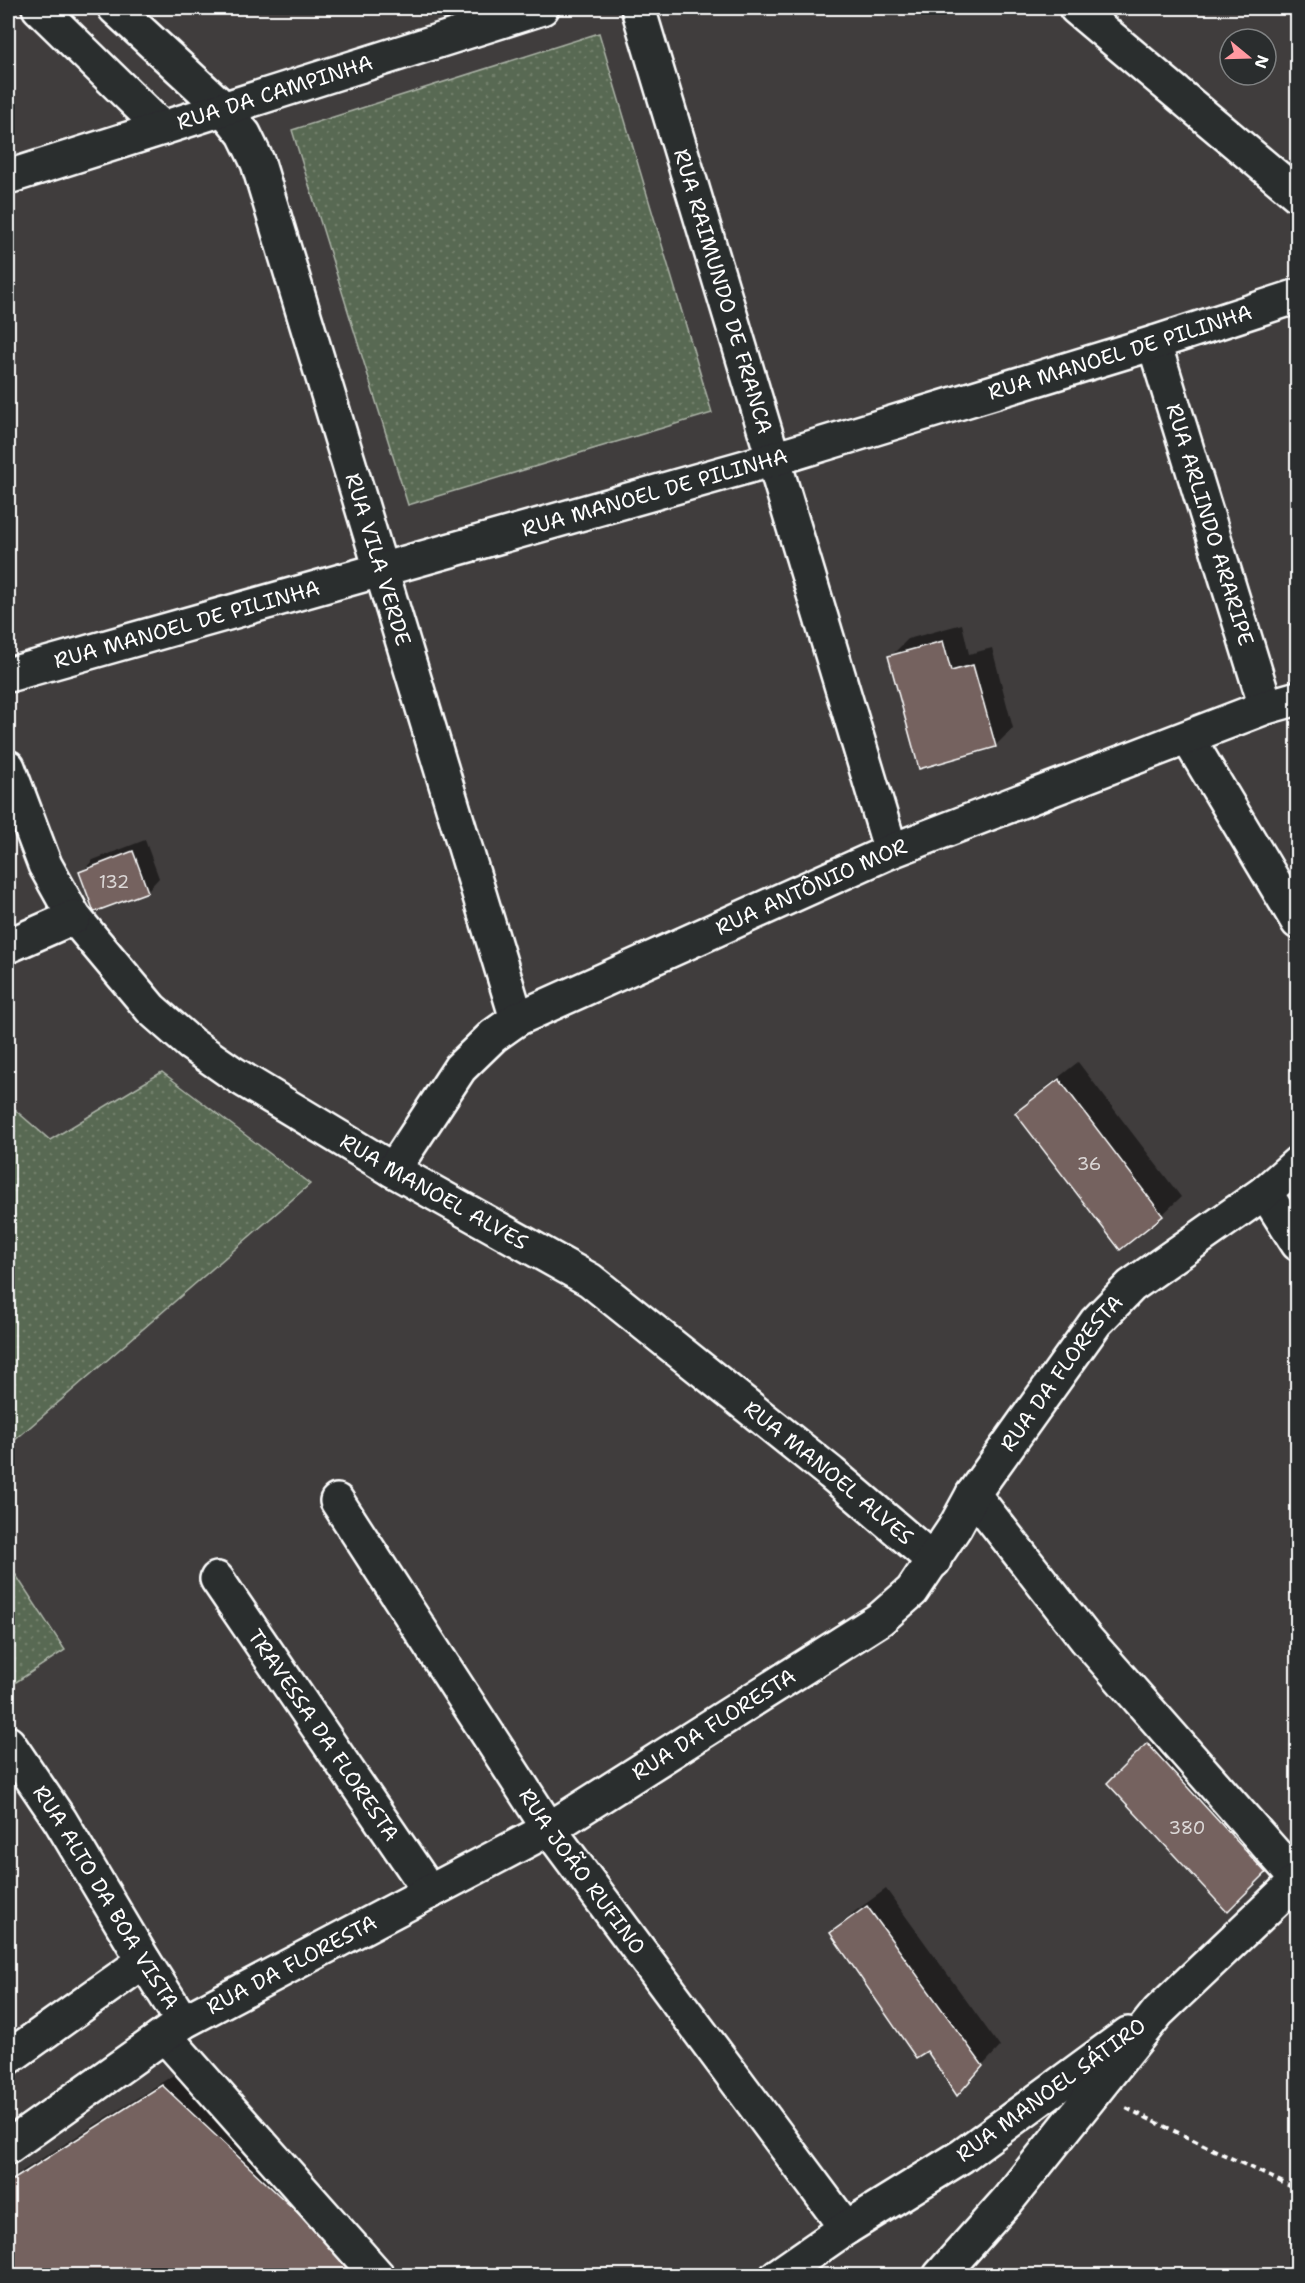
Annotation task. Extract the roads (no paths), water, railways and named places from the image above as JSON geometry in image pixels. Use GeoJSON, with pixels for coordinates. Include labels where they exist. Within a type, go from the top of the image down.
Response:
{"type":"FeatureCollection","features":[{"type":"Feature","properties":{"kind":"street"},"geometry":{"type":"LineString","coordinates":[[39,8],[162,128]]}},
{"type":"Feature","properties":{"kind":"street","name":"RUA VILA VERDE"},"geometry":{"type":"LineString","coordinates":[[115,8],[223,108],[244,134],[258,162],[517,1019]]}},
{"type":"Feature","properties":{"kind":"street","name":"RUA DA CAMPINHA"},"geometry":{"type":"LineString","coordinates":[[8,177],[542,8]]}},
{"type":"Feature","properties":{"kind":"street","name":"RUA RAIMUNDO DE FRANCA"},"geometry":{"type":"LineString","coordinates":[[638,8],[891,851]]}},
{"type":"Feature","properties":{"kind":"street"},"geometry":{"type":"LineString","coordinates":[[1076,8],[1298,195]]}},
{"type":"Feature","properties":{"kind":"street","name":"RUA MANOEL DE PILINHA"},"geometry":{"type":"LineString","coordinates":[[8,675],[774,459],[1154,343],[1298,296]]}},
{"type":"Feature","properties":{"kind":"street","name":"RUA ARLINDO ARARIPE"},"geometry":{"type":"LineString","coordinates":[[1154,343],[1266,707]]}},
{"type":"Feature","properties":{"kind":"street","name":"RUA ANTÔNIO MOR"},"geometry":{"type":"LineString","coordinates":[[393,1170],[460,1068],[493,1036],[517,1019],[891,851],[1266,707],[1298,698]]}},
{"type":"Feature","properties":{"kind":"street"},"geometry":{"type":"LineString","coordinates":[[1188,738],[1298,922]]}},
{"type":"Feature","properties":{"kind":"street","name":"RUA MANOEL ALVES"},"geometry":{"type":"LineString","coordinates":[[8,767],[45,865],[74,917],[151,1009],[191,1044],[234,1074],[393,1170],[590,1280],[831,1473],[934,1561]]}},
{"type":"Feature","properties":{"kind":"street"},"geometry":{"type":"LineString","coordinates":[[8,946],[74,917]]}},
{"type":"Feature","properties":{"kind":"street","name":"RUA DA FLORESTA"},"geometry":{"type":"LineString","coordinates":[[8,2147],[174,2029],[549,1829],[880,1619],[912,1591],[934,1561],[973,1494],[1096,1322],[1131,1286],[1265,1192],[1298,1163]]}},
{"type":"Feature","properties":{"kind":"street"},"geometry":{"type":"LineString","coordinates":[[1265,1192],[1298,1244]]}},
{"type":"Feature","properties":{"kind":"street"},"geometry":{"type":"LineString","coordinates":[[973,1494],[1086,1639],[1297,1879],[1158,2012]]}},
{"type":"Feature","properties":{"kind":"street","name":"RUA JOÃO RUFINO"},"geometry":{"type":"LineString","coordinates":[[337,1501],[549,1829],[846,2228]]}},
{"type":"Feature","properties":{"kind":"street","name":"TRAVESSA DA FLORESTA"},"geometry":{"type":"LineString","coordinates":[[217,1579],[430,1892]]}},
{"type":"Feature","properties":{"kind":"street","name":"RUA ALTO DA BOA VISTA"},"geometry":{"type":"LineString","coordinates":[[8,1743],[60,1820],[144,1960],[174,2029],[378,2276]]}},
{"type":"Feature","properties":{"kind":"street"},"geometry":{"type":"LineString","coordinates":[[8,2058],[144,1960]]}},
{"type":"Feature","properties":{"kind":"street","name":"RUA MANOEL SÁTIRO"},"geometry":{"type":"LineString","coordinates":[[777,2276],[846,2228],[962,2156],[1158,2012]]}},
{"type":"Feature","properties":{"kind":"street","name":"RUA MANOEL SÁTIRO"},"geometry":{"type":"LineString","coordinates":[[940,2276],[1007,2201],[1158,2012]]}}]}
